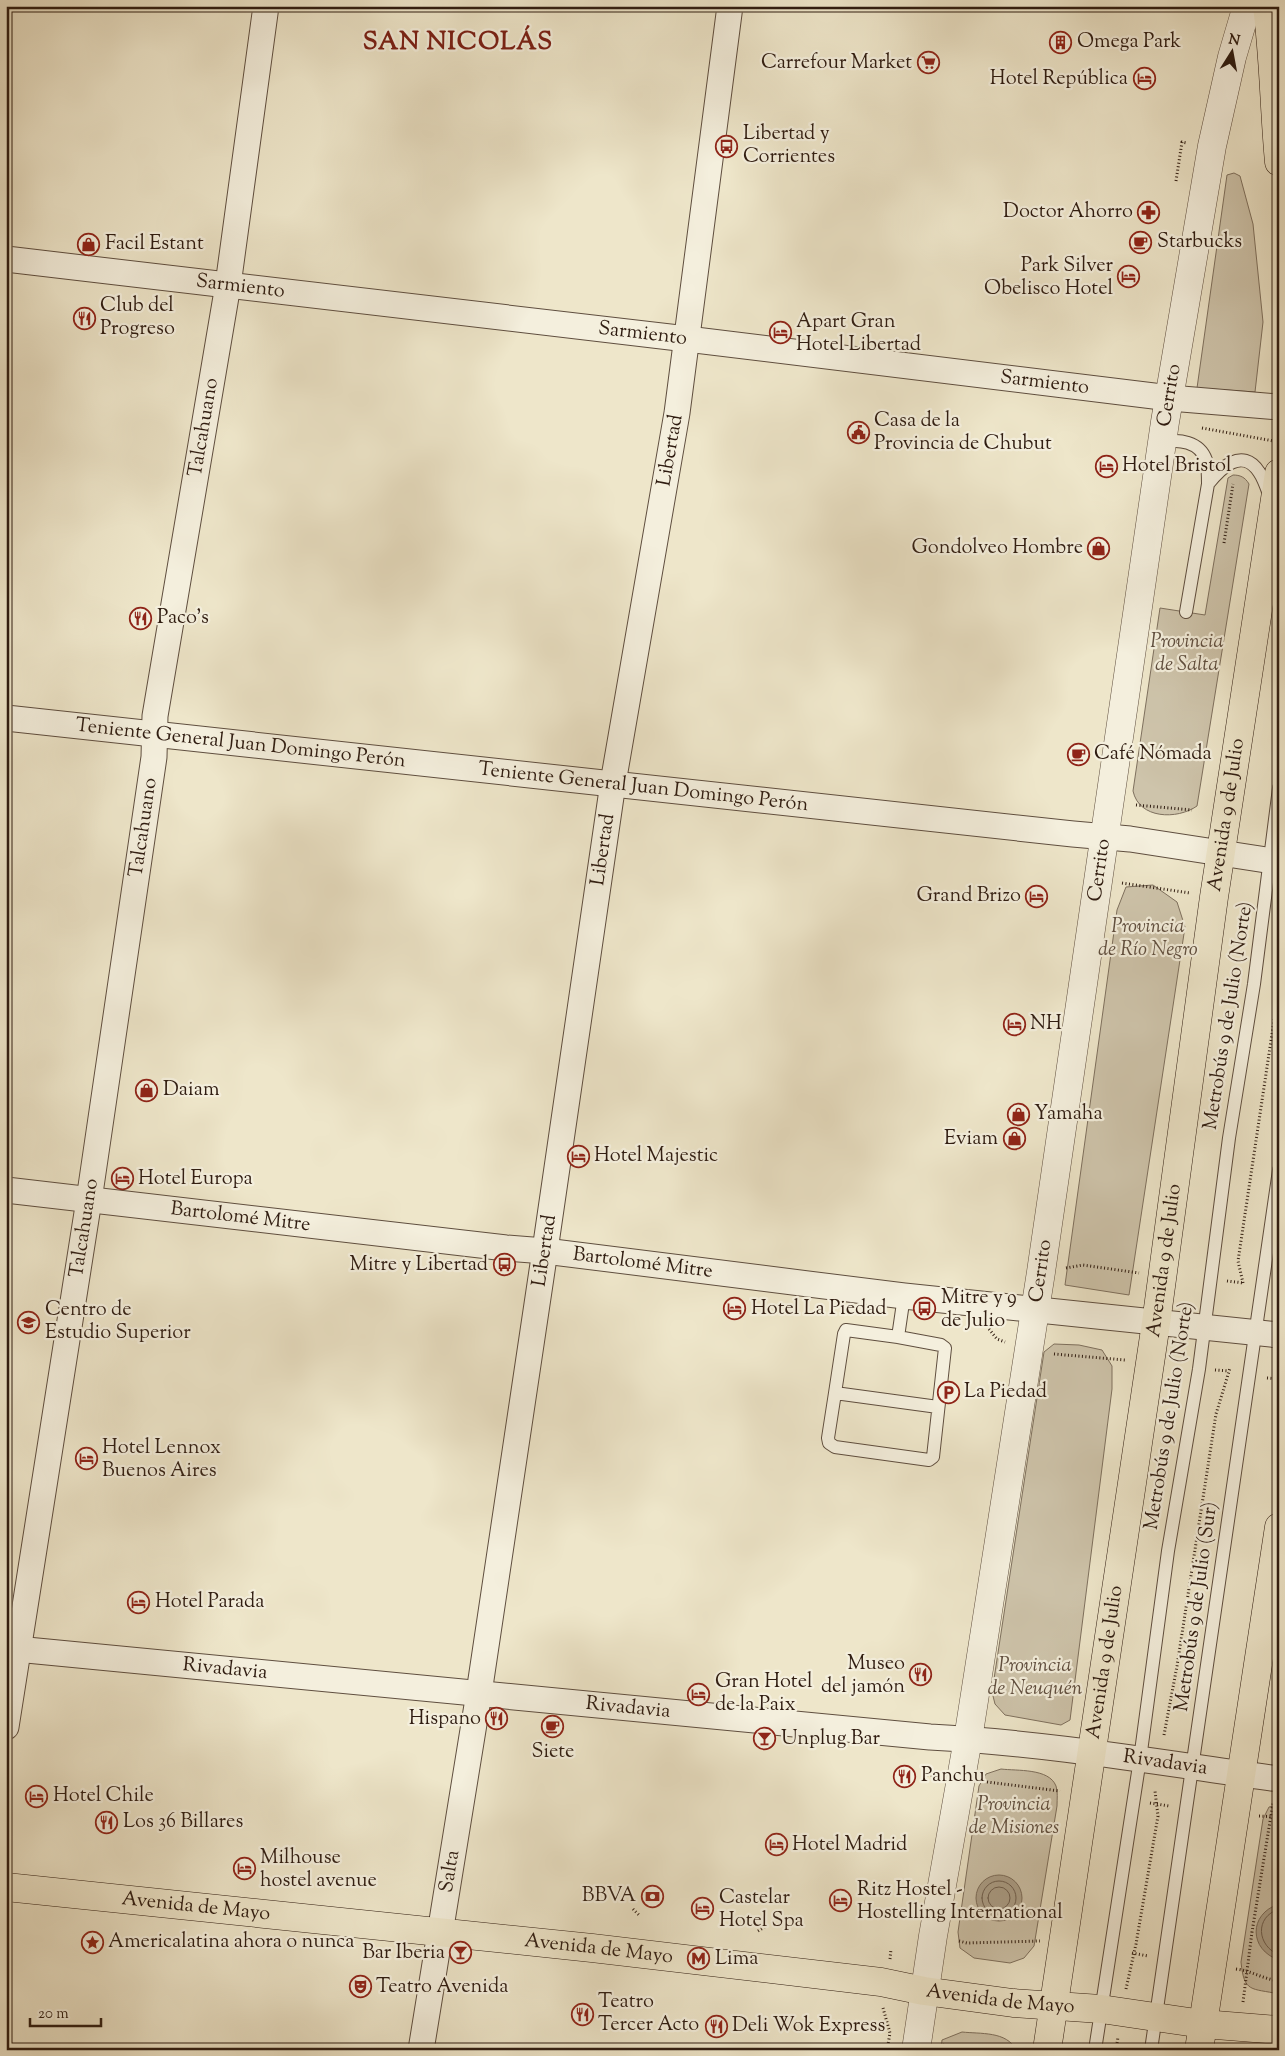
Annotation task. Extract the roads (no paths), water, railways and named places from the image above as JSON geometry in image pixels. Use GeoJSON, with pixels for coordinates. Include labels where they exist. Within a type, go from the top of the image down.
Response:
{"type":"FeatureCollection","features":[{"type":"Feature","properties":{"kind":"main road"},"geometry":{"type":"LineString","coordinates":[[1267,6],[1272,41],[1271,64],[1279,162]]}},
{"type":"Feature","properties":{"kind":"main road","name":"Avenida 9 de Julio"},"geometry":{"type":"LineString","coordinates":[[1047,2050],[1156,1323],[1221,853],[1279,473]]}},
{"type":"Feature","properties":{"kind":"main road"},"geometry":{"type":"LineString","coordinates":[[1201,2037],[1279,1527]]}},
{"type":"Feature","properties":{"kind":"main road","name":"Avenida de Mayo"},"geometry":{"type":"LineString","coordinates":[[6,1887],[440,1932],[881,1982],[924,1991],[1013,2004],[1112,2010],[1156,2017],[1201,2037],[1240,2027],[1279,2030]]}},
{"type":"Feature","properties":{"kind":"street","name":"Talcahuano"},"geometry":{"type":"LineString","coordinates":[[6,1727],[12,1649],[89,1200],[154,757],[155,716],[228,285],[266,6]]}},
{"type":"Feature","properties":{"kind":"street","name":"Libertad"},"geometry":{"type":"LineString","coordinates":[[478,1693],[613,783],[677,413],[730,6]]}},
{"type":"Feature","properties":{"kind":"street","name":"Cerrito"},"geometry":{"type":"LineString","coordinates":[[968,1739],[1034,1310],[1162,443],[1212,146],[1232,57],[1247,6]]}},
{"type":"Feature","properties":{"kind":"street","name":"Sarmiento"},"geometry":{"type":"LineString","coordinates":[[6,259],[687,339],[968,365],[1170,398],[1279,407]]}},
{"type":"Feature","properties":{"kind":"street","name":"Teniente General Juan Domingo Perón"},"geometry":{"type":"LineString","coordinates":[[6,718],[1130,839],[1275,862]]}},
{"type":"Feature","properties":{"kind":"street","name":"Bartolomé Mitre"},"geometry":{"type":"LineString","coordinates":[[6,1190],[545,1251],[904,1296],[1279,1335]]}},
{"type":"Feature","properties":{"kind":"street","name":"Rivadavia"},"geometry":{"type":"LineString","coordinates":[[12,1649],[968,1739],[1149,1760],[1278,1779]]}},
{"type":"Feature","properties":{"kind":"street","name":"Salta"},"geometry":{"type":"LineString","coordinates":[[421,2050],[478,1693]]}},
{"type":"Feature","properties":{"kind":"street"},"geometry":{"type":"LineString","coordinates":[[917,2045],[924,1991],[968,1739]]}},
{"type":"Feature","properties":{"kind":"lane"},"geometry":{"type":"LineString","coordinates":[[1162,443],[1170,441],[1186,442],[1200,451],[1205,458],[1208,484],[1186,612]]}},
{"type":"Feature","properties":{"kind":"lane"},"geometry":{"type":"LineString","coordinates":[[1208,484],[1220,469],[1228,463],[1237,460],[1246,462],[1255,466],[1259,472],[1274,506]]}},
{"type":"Feature","properties":{"kind":"lane","name":"Metrobús 9 de Julio (Norte)"},"geometry":{"type":"LineString","coordinates":[[1095,2050],[1112,2010],[1149,1760],[1168,1551],[1198,1369],[1229,1138],[1275,862],[1279,788]]}},
{"type":"Feature","properties":{"kind":"lane","name":"Metrobús 9 de Julio (Sur)"},"geometry":{"type":"LineString","coordinates":[[1151,2050],[1193,1766],[1245,1332],[1279,1170]]}},
{"type":"Feature","properties":{"kind":"lane"},"geometry":{"type":"LineString","coordinates":[[898,1337],[904,1296]]}},
{"type":"Feature","properties":{"kind":"lane"},"geometry":{"type":"LineString","coordinates":[[846,1330],[898,1337],[942,1345],[946,1348],[933,1457],[929,1460],[834,1447],[829,1443],[828,1438],[835,1393],[846,1330]]}},
{"type":"Feature","properties":{"kind":"lane"},"geometry":{"type":"LineString","coordinates":[[835,1393],[938,1407]]}},
{"type":"Feature","properties":{"kind":"water"},"geometry":{"type":"Polygon","coordinates":[[[999,1875],[1012,1879],[1018,1885],[1022,1898],[1018,1911],[1012,1917],[999,1921],[986,1917],[980,1911],[976,1898],[980,1885],[986,1879],[999,1875]]]}},
{"type":"Feature","properties":{"kind":"water"},"geometry":{"type":"Polygon","coordinates":[[[1279,1904],[1279,1960],[1269,1955],[1262,1948],[1256,1932],[1257,1923],[1262,1916],[1269,1909],[1279,1904]]]}},
{"type":"Feature","properties":{"kind":"place","name":"Omega Park"},"geometry":{"type":"Point","coordinates":[1061,42]}},
{"type":"Feature","properties":{"kind":"place","name":"Carrefour Market"},"geometry":{"type":"Point","coordinates":[928,63]}},
{"type":"Feature","properties":{"kind":"place","name":"Hotel República"},"geometry":{"type":"Point","coordinates":[1144,79]}},
{"type":"Feature","properties":{"kind":"place","name":"Libertad y Corrientes"},"geometry":{"type":"Point","coordinates":[727,146]}},
{"type":"Feature","properties":{"kind":"place","name":"Doctor Ahorro"},"geometry":{"type":"Point","coordinates":[1149,212]}},
{"type":"Feature","properties":{"kind":"place","name":"Starbucks"},"geometry":{"type":"Point","coordinates":[1141,242]}},
{"type":"Feature","properties":{"kind":"place","name":"Facil Estant"},"geometry":{"type":"Point","coordinates":[89,244]}},
{"type":"Feature","properties":{"kind":"place","name":"Park Silver Obelisco Hotel"},"geometry":{"type":"Point","coordinates":[1129,277]}},
{"type":"Feature","properties":{"kind":"place","name":"Club del Progreso"},"geometry":{"type":"Point","coordinates":[84,318]}},
{"type":"Feature","properties":{"kind":"place","name":"Apart Gran Hotel Libertad"},"geometry":{"type":"Point","coordinates":[780,333]}},
{"type":"Feature","properties":{"kind":"place","name":"Casa de la Provincia de Chubut"},"geometry":{"type":"Point","coordinates":[858,432]}},
{"type":"Feature","properties":{"kind":"place","name":"Hotel Bristol"},"geometry":{"type":"Point","coordinates":[1106,466]}},
{"type":"Feature","properties":{"kind":"place","name":"Gondolveo Hombre"},"geometry":{"type":"Point","coordinates":[1099,548]}},
{"type":"Feature","properties":{"kind":"place","name":"Paco's"},"geometry":{"type":"Point","coordinates":[141,618]}},
{"type":"Feature","properties":{"kind":"place","name":"Café Nómada"},"geometry":{"type":"Point","coordinates":[1078,754]}},
{"type":"Feature","properties":{"kind":"place","name":"Grand Brizo"},"geometry":{"type":"Point","coordinates":[1037,896]}},
{"type":"Feature","properties":{"kind":"place","name":"NH"},"geometry":{"type":"Point","coordinates":[1014,1024]}},
{"type":"Feature","properties":{"kind":"place","name":"Daiam"},"geometry":{"type":"Point","coordinates":[147,1090]}},
{"type":"Feature","properties":{"kind":"place","name":"Yamaha"},"geometry":{"type":"Point","coordinates":[1018,1114]}},
{"type":"Feature","properties":{"kind":"place","name":"Eviam"},"geometry":{"type":"Point","coordinates":[1014,1139]}},
{"type":"Feature","properties":{"kind":"place","name":"Hotel Majestic"},"geometry":{"type":"Point","coordinates":[578,1156]}},
{"type":"Feature","properties":{"kind":"place","name":"Hotel Europa"},"geometry":{"type":"Point","coordinates":[122,1179]}},
{"type":"Feature","properties":{"kind":"place","name":"Mitre y Libertad"},"geometry":{"type":"Point","coordinates":[504,1265]}},
{"type":"Feature","properties":{"kind":"place","name":"Hotel La Piedad"},"geometry":{"type":"Point","coordinates":[735,1309]}},
{"type":"Feature","properties":{"kind":"place","name":"Mitre y 9 de Julio"},"geometry":{"type":"Point","coordinates":[925,1309]}},
{"type":"Feature","properties":{"kind":"place","name":"Centro de Estudio Superior"},"geometry":{"type":"Point","coordinates":[29,1322]}},
{"type":"Feature","properties":{"kind":"place","name":"La Piedad"},"geometry":{"type":"Point","coordinates":[948,1392]}},
{"type":"Feature","properties":{"kind":"place","name":"Hotel Lennox Buenos Aires"},"geometry":{"type":"Point","coordinates":[86,1459]}},
{"type":"Feature","properties":{"kind":"place","name":"Hotel Parada"},"geometry":{"type":"Point","coordinates":[139,1602]}},
{"type":"Feature","properties":{"kind":"place","name":"Museo del jamón"},"geometry":{"type":"Point","coordinates":[921,1675]}},
{"type":"Feature","properties":{"kind":"place","name":"Gran Hotel de la Paix"},"geometry":{"type":"Point","coordinates":[699,1694]}},
{"type":"Feature","properties":{"kind":"place","name":"Hispano"},"geometry":{"type":"Point","coordinates":[497,1719]}},
{"type":"Feature","properties":{"kind":"place","name":"Siete"},"geometry":{"type":"Point","coordinates":[553,1726]}},
{"type":"Feature","properties":{"kind":"place","name":"Unplug Bar"},"geometry":{"type":"Point","coordinates":[765,1739]}},
{"type":"Feature","properties":{"kind":"place","name":"Panchu"},"geometry":{"type":"Point","coordinates":[905,1776]}},
{"type":"Feature","properties":{"kind":"place","name":"Hotel Chile"},"geometry":{"type":"Point","coordinates":[37,1796]}},
{"type":"Feature","properties":{"kind":"place","name":"Los 36 Billares"},"geometry":{"type":"Point","coordinates":[107,1822]}},
{"type":"Feature","properties":{"kind":"place","name":"Hotel Madrid"},"geometry":{"type":"Point","coordinates":[776,1845]}},
{"type":"Feature","properties":{"kind":"place","name":"Milhouse hostel avenue"},"geometry":{"type":"Point","coordinates":[244,1869]}},
{"type":"Feature","properties":{"kind":"place","name":"BBVA"},"geometry":{"type":"Point","coordinates":[652,1896]}},
{"type":"Feature","properties":{"kind":"place","name":"Ritz Hostel - Hostelling International"},"geometry":{"type":"Point","coordinates":[841,1901]}},
{"type":"Feature","properties":{"kind":"place","name":"Castelar Hotel Spa"},"geometry":{"type":"Point","coordinates":[703,1909]}},
{"type":"Feature","properties":{"kind":"place","name":"Americalatina ahora o nunca"},"geometry":{"type":"Point","coordinates":[92,1942]}},
{"type":"Feature","properties":{"kind":"place","name":"Bar Iberia"},"geometry":{"type":"Point","coordinates":[461,1953]}},
{"type":"Feature","properties":{"kind":"place","name":"Lima"},"geometry":{"type":"Point","coordinates":[699,1959]}},
{"type":"Feature","properties":{"kind":"place","name":"Teatro Avenida"},"geometry":{"type":"Point","coordinates":[360,1987]}},
{"type":"Feature","properties":{"kind":"place","name":"Teatro Tercer Acto"},"geometry":{"type":"Point","coordinates":[582,2014]}},
{"type":"Feature","properties":{"kind":"place","name":"Deli Wok Express"},"geometry":{"type":"Point","coordinates":[716,2026]}},
{"type":"Feature","properties":{"kind":"district","name":"SAN NICOLÁS"},"geometry":{"type":"Point","coordinates":[458,43]}},
{"type":"Feature","properties":{"kind":"park label","name":"Provincia de Salta"},"geometry":{"type":"Point","coordinates":[1187,654]}},
{"type":"Feature","properties":{"kind":"park label","name":"Provincia de Río Negro"},"geometry":{"type":"Point","coordinates":[1148,938]}},
{"type":"Feature","properties":{"kind":"park label","name":"Provincia de Neuquén"},"geometry":{"type":"Point","coordinates":[1035,1678]}},
{"type":"Feature","properties":{"kind":"park label","name":"Provincia de Misiones"},"geometry":{"type":"Point","coordinates":[1014,1816]}}]}
